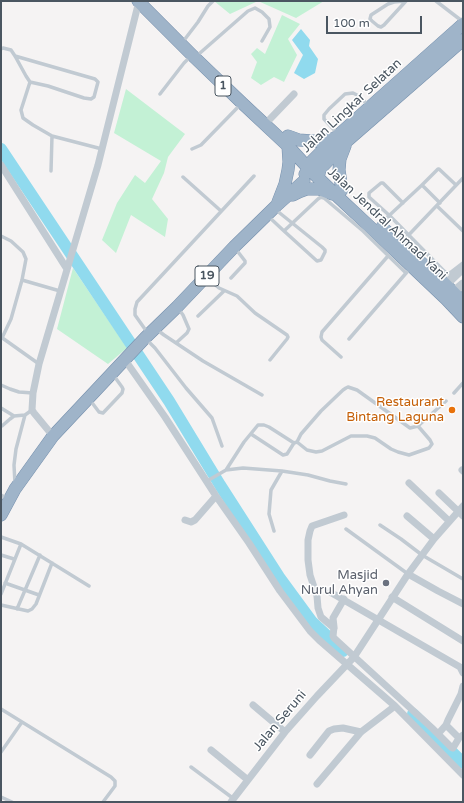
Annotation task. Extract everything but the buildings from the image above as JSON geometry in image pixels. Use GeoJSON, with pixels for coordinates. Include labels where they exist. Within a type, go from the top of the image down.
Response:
{"type":"FeatureCollection","features":[{"type":"Feature","properties":{"kind":"highway","name":"1"},"geometry":{"type":"LineString","coordinates":[[141,1],[185,39],[196,54],[242,104],[288,141],[322,141],[340,138]]}},
{"type":"Feature","properties":{"kind":"highway","name":"1"},"geometry":{"type":"LineString","coordinates":[[141,1],[196,54],[270,119],[288,141],[315,169]]}},
{"type":"Feature","properties":{"kind":"highway","name":"Jalan Lingkar Selatan"},"geometry":{"type":"LineString","coordinates":[[315,169],[340,138],[370,106],[463,23]]}},
{"type":"Feature","properties":{"kind":"highway","name":"Jalan Lingkar Selatan"},"geometry":{"type":"LineString","coordinates":[[340,138],[463,40]]}},
{"type":"Feature","properties":{"kind":"highway"},"geometry":{"type":"LineString","coordinates":[[339,193],[340,138]]}},
{"type":"Feature","properties":{"kind":"highway","name":"19"},"geometry":{"type":"LineString","coordinates":[[273,209],[285,184],[289,162],[288,141]]}},
{"type":"Feature","properties":{"kind":"highway","name":"19"},"geometry":{"type":"LineString","coordinates":[[1,515],[5,497],[15,489],[53,436],[125,359],[178,307],[234,247],[304,181],[307,182],[315,169]]}},
{"type":"Feature","properties":{"kind":"highway","name":"Jalan Jendral Ahmad Yani"},"geometry":{"type":"LineString","coordinates":[[315,169],[355,208],[409,270],[463,302]]}},
{"type":"Feature","properties":{"kind":"highway","name":"19"},"geometry":{"type":"LineString","coordinates":[[273,209],[299,192],[307,189],[319,189],[330,193],[339,193]]}},
{"type":"Feature","properties":{"kind":"highway","name":"Jalan Jendral Ahmad Yani"},"geometry":{"type":"LineString","coordinates":[[355,208],[404,240],[446,292],[463,317]]}},
{"type":"Feature","properties":{"kind":"street"},"geometry":{"type":"LineString","coordinates":[[53,436],[32,410],[33,393],[39,364],[102,149],[141,1]]}},
{"type":"Feature","properties":{"kind":"street"},"geometry":{"type":"LineString","coordinates":[[270,119],[294,94]]}},
{"type":"Feature","properties":{"kind":"street"},"geometry":{"type":"LineString","coordinates":[[1,165],[68,267]]}},
{"type":"Feature","properties":{"kind":"street"},"geometry":{"type":"LineString","coordinates":[[446,292],[463,268]]}},
{"type":"Feature","properties":{"kind":"street"},"geometry":{"type":"LineString","coordinates":[[446,292],[463,284]]}},
{"type":"Feature","properties":{"kind":"street"},"geometry":{"type":"LineString","coordinates":[[125,359],[209,479],[216,496],[280,591],[310,631],[320,640],[351,661],[438,734],[452,748],[461,737],[446,725]]}},
{"type":"Feature","properties":{"kind":"street"},"geometry":{"type":"LineString","coordinates":[[409,483],[449,520]]}},
{"type":"Feature","properties":{"kind":"street"},"geometry":{"type":"LineString","coordinates":[[439,493],[460,514]]}},
{"type":"Feature","properties":{"kind":"street"},"geometry":{"type":"LineString","coordinates":[[185,520],[191,522],[195,520],[216,496]]}},
{"type":"Feature","properties":{"kind":"street","name":"Jalan Seruni"},"geometry":{"type":"LineString","coordinates":[[233,800],[285,732],[351,661],[408,574],[449,520],[460,514],[463,506]]}},
{"type":"Feature","properties":{"kind":"street"},"geometry":{"type":"LineString","coordinates":[[334,628],[321,617],[318,608],[310,575],[308,540],[312,526],[344,515]]}},
{"type":"Feature","properties":{"kind":"street"},"geometry":{"type":"LineString","coordinates":[[407,516],[434,539]]}},
{"type":"Feature","properties":{"kind":"street"},"geometry":{"type":"LineString","coordinates":[[408,574],[463,604]]}},
{"type":"Feature","properties":{"kind":"street"},"geometry":{"type":"LineString","coordinates":[[330,592],[461,670]]}},
{"type":"Feature","properties":{"kind":"street"},"geometry":{"type":"LineString","coordinates":[[392,597],[463,641]]}},
{"type":"Feature","properties":{"kind":"street"},"geometry":{"type":"LineString","coordinates":[[344,599],[333,618],[334,638],[351,661],[463,775]]}},
{"type":"Feature","properties":{"kind":"street"},"geometry":{"type":"LineString","coordinates":[[438,734],[446,725],[461,694],[463,686]]}},
{"type":"Feature","properties":{"kind":"street"},"geometry":{"type":"LineString","coordinates":[[253,705],[285,732]]}},
{"type":"Feature","properties":{"kind":"street"},"geometry":{"type":"LineString","coordinates":[[317,784],[361,732],[395,706]]}},
{"type":"Feature","properties":{"kind":"street"},"geometry":{"type":"LineString","coordinates":[[310,755],[329,731],[343,728],[361,732]]}},
{"type":"Feature","properties":{"kind":"street"},"geometry":{"type":"LineString","coordinates":[[211,750],[248,780]]}},
{"type":"Feature","properties":{"kind":"lane"},"geometry":{"type":"LineString","coordinates":[[185,39],[212,1]]}},
{"type":"Feature","properties":{"kind":"lane"},"geometry":{"type":"LineString","coordinates":[[406,1],[382,27],[378,26],[370,19],[371,15],[388,4],[406,1]]}},
{"type":"Feature","properties":{"kind":"lane"},"geometry":{"type":"LineString","coordinates":[[436,1],[463,23]]}},
{"type":"Feature","properties":{"kind":"lane"},"geometry":{"type":"LineString","coordinates":[[160,94],[184,63],[248,11],[255,8],[269,19],[270,27],[262,41]]}},
{"type":"Feature","properties":{"kind":"lane"},"geometry":{"type":"LineString","coordinates":[[1,50],[3,48],[11,50],[30,82],[48,86],[84,98],[91,99],[94,97],[98,82],[95,79],[15,56]]}},
{"type":"Feature","properties":{"kind":"lane"},"geometry":{"type":"LineString","coordinates":[[30,82],[21,110],[24,118],[52,136],[102,149]]}},
{"type":"Feature","properties":{"kind":"lane"},"geometry":{"type":"LineString","coordinates":[[340,138],[324,119],[324,115],[346,94],[358,96],[370,106]]}},
{"type":"Feature","properties":{"kind":"lane"},"geometry":{"type":"LineString","coordinates":[[192,149],[201,145],[242,104]]}},
{"type":"Feature","properties":{"kind":"lane"},"geometry":{"type":"LineString","coordinates":[[51,171],[52,136]]}},
{"type":"Feature","properties":{"kind":"lane"},"geometry":{"type":"LineString","coordinates":[[380,225],[438,169],[456,185]]}},
{"type":"Feature","properties":{"kind":"lane"},"geometry":{"type":"LineString","coordinates":[[222,446],[212,418],[186,388],[155,348],[150,333],[135,315],[135,309],[137,302],[254,176]]}},
{"type":"Feature","properties":{"kind":"lane"},"geometry":{"type":"LineString","coordinates":[[183,177],[221,211]]}},
{"type":"Feature","properties":{"kind":"lane"},"geometry":{"type":"LineString","coordinates":[[404,240],[463,178]]}},
{"type":"Feature","properties":{"kind":"lane"},"geometry":{"type":"LineString","coordinates":[[403,203],[383,183],[369,193],[369,197],[390,216],[404,240],[444,272],[452,272],[463,263]]}},
{"type":"Feature","properties":{"kind":"lane"},"geometry":{"type":"LineString","coordinates":[[422,185],[463,231]]}},
{"type":"Feature","properties":{"kind":"lane"},"geometry":{"type":"LineString","coordinates":[[284,230],[321,197],[363,231],[388,256],[409,270],[349,339]]}},
{"type":"Feature","properties":{"kind":"lane"},"geometry":{"type":"LineString","coordinates":[[273,209],[325,250],[321,260],[317,261],[284,230],[273,209]]}},
{"type":"Feature","properties":{"kind":"lane"},"geometry":{"type":"LineString","coordinates":[[1,236],[11,241],[23,252],[26,259],[22,280],[11,319],[2,338],[39,364]]}},
{"type":"Feature","properties":{"kind":"lane"},"geometry":{"type":"LineString","coordinates":[[232,278],[245,264],[245,261],[234,247]]}},
{"type":"Feature","properties":{"kind":"lane"},"geometry":{"type":"LineString","coordinates":[[341,358],[322,340],[322,332],[388,256]]}},
{"type":"Feature","properties":{"kind":"lane"},"geometry":{"type":"LineString","coordinates":[[206,277],[215,286],[236,296],[255,313],[287,335],[287,339],[270,360]]}},
{"type":"Feature","properties":{"kind":"lane"},"geometry":{"type":"LineString","coordinates":[[22,280],[60,291]]}},
{"type":"Feature","properties":{"kind":"lane"},"geometry":{"type":"LineString","coordinates":[[198,316],[224,291]]}},
{"type":"Feature","properties":{"kind":"lane"},"geometry":{"type":"LineString","coordinates":[[176,343],[187,333],[189,329],[178,307]]}},
{"type":"Feature","properties":{"kind":"lane"},"geometry":{"type":"LineString","coordinates":[[150,333],[164,335],[202,361],[262,395]]}},
{"type":"Feature","properties":{"kind":"lane"},"geometry":{"type":"LineString","coordinates":[[88,398],[99,412],[103,413],[122,393],[123,389],[112,373]]}},
{"type":"Feature","properties":{"kind":"lane"},"geometry":{"type":"LineString","coordinates":[[454,393],[463,382]]}},
{"type":"Feature","properties":{"kind":"lane"},"geometry":{"type":"LineString","coordinates":[[1,384],[19,392],[33,393]]}},
{"type":"Feature","properties":{"kind":"lane"},"geometry":{"type":"LineString","coordinates":[[251,434],[283,455],[287,454],[321,411],[348,387],[357,390],[410,428],[418,426],[446,401]]}},
{"type":"Feature","properties":{"kind":"lane"},"geometry":{"type":"LineString","coordinates":[[1,408],[14,416]]}},
{"type":"Feature","properties":{"kind":"lane"},"geometry":{"type":"LineString","coordinates":[[1,426],[14,416],[25,415],[32,410]]}},
{"type":"Feature","properties":{"kind":"lane"},"geometry":{"type":"LineString","coordinates":[[15,489],[14,465],[16,449],[25,415]]}},
{"type":"Feature","properties":{"kind":"lane"},"geometry":{"type":"LineString","coordinates":[[226,470],[244,442],[258,425],[269,427],[307,450],[316,452],[326,449],[351,436],[367,436],[375,438],[391,449],[409,455],[429,448],[432,444],[418,426]]}},
{"type":"Feature","properties":{"kind":"lane"},"geometry":{"type":"LineString","coordinates":[[209,479],[226,470],[243,468],[308,475],[346,484]]}},
{"type":"Feature","properties":{"kind":"lane"},"geometry":{"type":"LineString","coordinates":[[274,531],[269,514],[271,490],[282,471]]}},
{"type":"Feature","properties":{"kind":"lane"},"geometry":{"type":"LineString","coordinates":[[380,525],[402,539],[422,555],[463,579]]}},
{"type":"Feature","properties":{"kind":"lane"},"geometry":{"type":"LineString","coordinates":[[346,529],[408,574]]}},
{"type":"Feature","properties":{"kind":"lane"},"geometry":{"type":"LineString","coordinates":[[1,537],[21,544],[89,586]]}},
{"type":"Feature","properties":{"kind":"lane"},"geometry":{"type":"LineString","coordinates":[[1,594],[21,544]]}},
{"type":"Feature","properties":{"kind":"lane"},"geometry":{"type":"LineString","coordinates":[[1,555],[14,559]]}},
{"type":"Feature","properties":{"kind":"lane"},"geometry":{"type":"LineString","coordinates":[[17,609],[40,555]]}},
{"type":"Feature","properties":{"kind":"lane"},"geometry":{"type":"LineString","coordinates":[[1,605],[28,611],[32,609],[52,563]]}},
{"type":"Feature","properties":{"kind":"lane"},"geometry":{"type":"LineString","coordinates":[[5,583],[39,595]]}},
{"type":"Feature","properties":{"kind":"lane"},"geometry":{"type":"LineString","coordinates":[[1,709],[112,777],[115,781],[115,786],[102,802]]}},
{"type":"Feature","properties":{"kind":"lane"},"geometry":{"type":"LineString","coordinates":[[1,752],[22,722]]}},
{"type":"Feature","properties":{"kind":"lane"},"geometry":{"type":"LineString","coordinates":[[191,767],[233,800]]}},
{"type":"Feature","properties":{"kind":"lane"},"geometry":{"type":"LineString","coordinates":[[1,797],[12,802]]}},
{"type":"Feature","properties":{"kind":"green space"},"geometry":{"type":"Polygon","coordinates":[[[214,1],[258,1],[230,14],[214,1]]]}},
{"type":"Feature","properties":{"kind":"green space"},"geometry":{"type":"Polygon","coordinates":[[[258,1],[324,1],[296,18],[258,1]]]}},
{"type":"Feature","properties":{"kind":"green space"},"geometry":{"type":"Polygon","coordinates":[[[282,15],[300,24],[288,39],[297,55],[284,82],[274,77],[261,85],[251,78],[257,62],[251,54],[257,48],[265,54],[282,15]]]}},
{"type":"Feature","properties":{"kind":"green space"},"geometry":{"type":"Polygon","coordinates":[[[126,89],[185,134],[168,157],[164,173],[152,199],[168,219],[165,237],[131,215],[116,253],[102,240],[117,203],[135,175],[145,183],[161,161],[114,133],[126,89]]]}},
{"type":"Feature","properties":{"kind":"green space"},"geometry":{"type":"Polygon","coordinates":[[[73,268],[127,348],[108,364],[57,329],[73,268]]]}},
{"type":"Feature","properties":{"kind":"water"},"geometry":{"type":"Polygon","coordinates":[[[301,29],[310,40],[309,46],[318,59],[315,73],[304,79],[294,73],[303,55],[292,40],[301,29]]]}},
{"type":"Feature","properties":{"kind":"waterway"},"geometry":{"type":"LineString","coordinates":[[1,149],[169,401],[220,485],[279,577],[312,622],[343,651]]}},
{"type":"Feature","properties":{"kind":"waterway"},"geometry":{"type":"LineString","coordinates":[[413,714],[463,763]]}},
{"type":"Feature","properties":{"kind":"place","name":"Restaurant Bintang Laguna"},"geometry":{"type":"Point","coordinates":[452,410]}},
{"type":"Feature","properties":{"kind":"place","name":"Masjid Nurul Ahyan"},"geometry":{"type":"Point","coordinates":[386,583]}}]}
